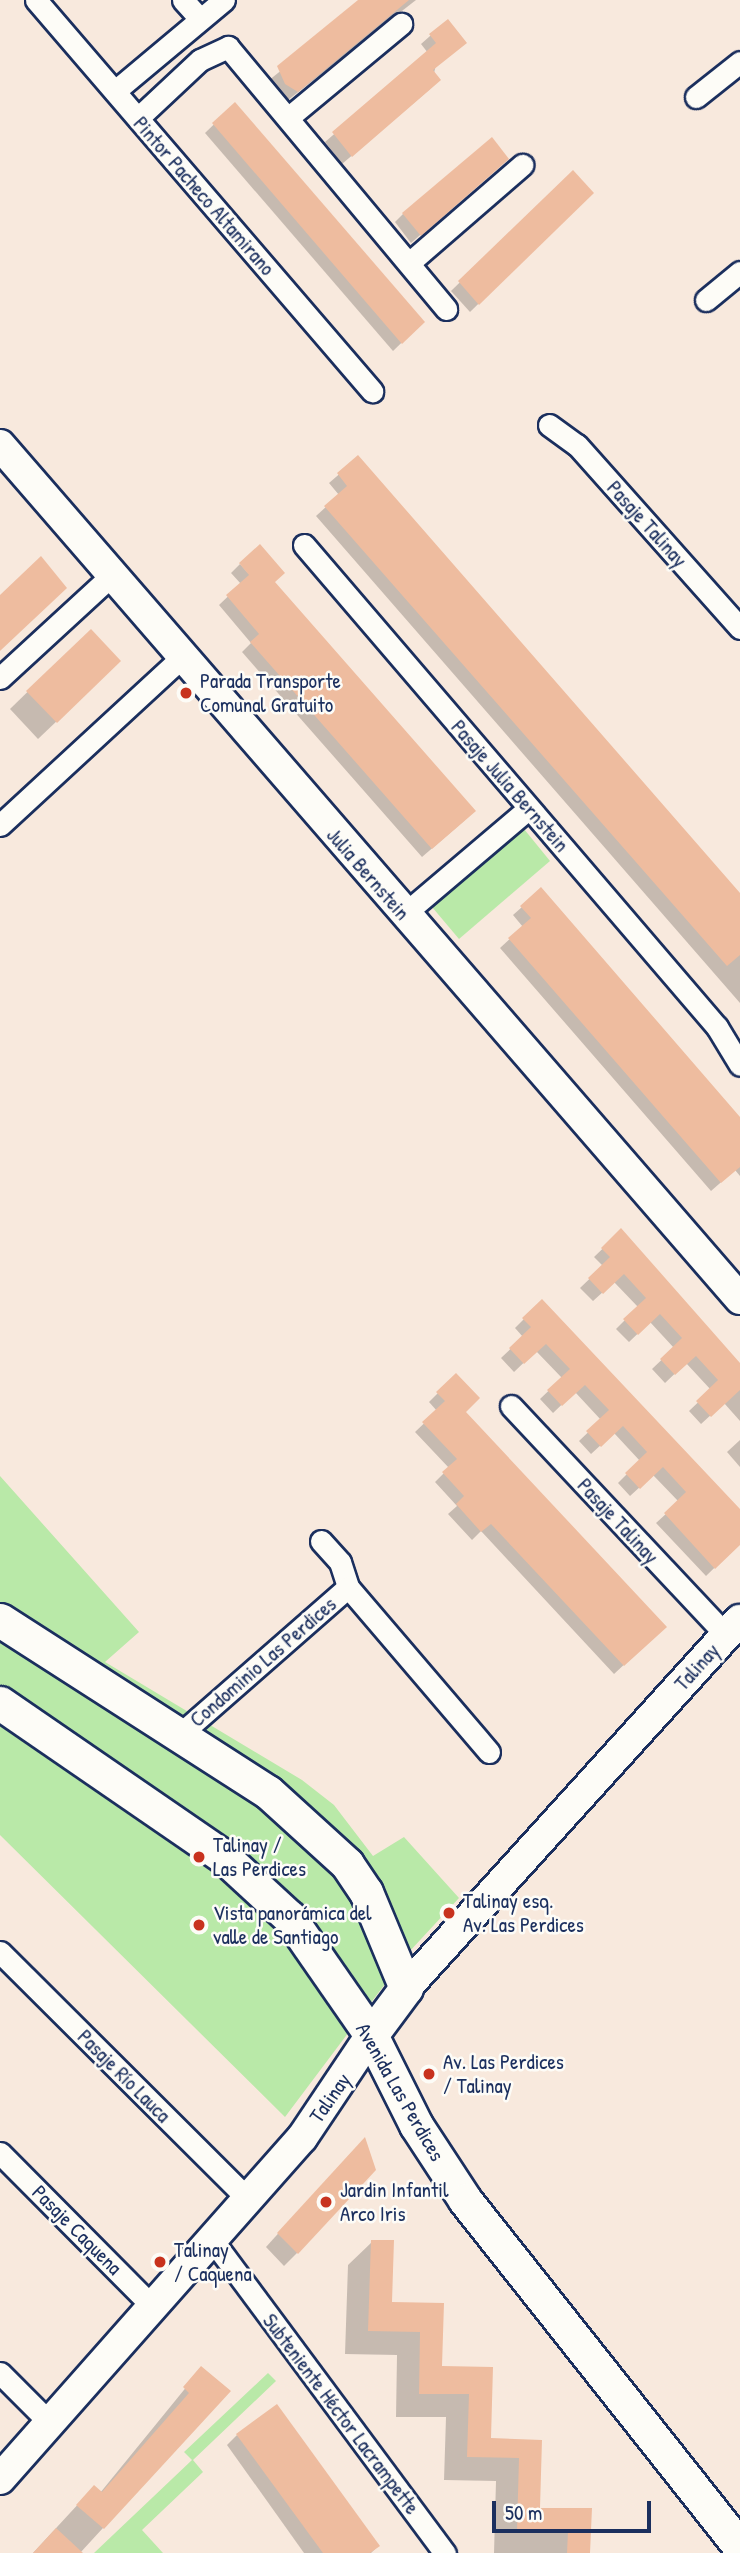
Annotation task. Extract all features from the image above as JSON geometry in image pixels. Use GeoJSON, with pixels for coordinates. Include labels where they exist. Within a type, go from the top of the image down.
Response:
{"type":"FeatureCollection","features":[{"type":"Feature","properties":{"kind":"main road"},"geometry":{"type":"LineString","coordinates":[[0,1620],[268,1793],[330,1845],[366,1892],[405,1989]]}},
{"type":"Feature","properties":{"kind":"main road","name":"Avenida Las Perdices"},"geometry":{"type":"LineString","coordinates":[[0,1703],[257,1884],[289,1917],[371,2035],[465,2200],[740,2547]]}},
{"type":"Feature","properties":{"kind":"main road","name":"Talinay"},"geometry":{"type":"LineString","coordinates":[[371,2035],[405,1989]]}},
{"type":"Feature","properties":{"kind":"street","name":"Pintor Pacheco Altamirano"},"geometry":{"type":"LineString","coordinates":[[36,0],[372,391]]}},
{"type":"Feature","properties":{"kind":"street"},"geometry":{"type":"LineString","coordinates":[[183,0],[200,19]]}},
{"type":"Feature","properties":{"kind":"street"},"geometry":{"type":"LineString","coordinates":[[115,91],[224,0]]}},
{"type":"Feature","properties":{"kind":"street"},"geometry":{"type":"LineString","coordinates":[[289,117],[401,24]]}},
{"type":"Feature","properties":{"kind":"street"},"geometry":{"type":"LineString","coordinates":[[138,118],[200,60],[228,47],[289,117],[446,309]]}},
{"type":"Feature","properties":{"kind":"street"},"geometry":{"type":"LineString","coordinates":[[696,97],[740,62]]}},
{"type":"Feature","properties":{"kind":"street"},"geometry":{"type":"LineString","coordinates":[[409,263],[522,166]]}},
{"type":"Feature","properties":{"kind":"street"},"geometry":{"type":"LineString","coordinates":[[706,300],[740,272]]}},
{"type":"Feature","properties":{"kind":"street","name":"Pasaje Talinay"},"geometry":{"type":"LineString","coordinates":[[549,425],[576,445],[740,628]]}},
{"type":"Feature","properties":{"kind":"street","name":"Julia Bernstein"},"geometry":{"type":"LineString","coordinates":[[0,445],[403,915],[740,1299]]}},
{"type":"Feature","properties":{"kind":"street","name":"Pasaje Julia Bernstein"},"geometry":{"type":"LineString","coordinates":[[303,545],[717,1027],[740,1065]]}},
{"type":"Feature","properties":{"kind":"street"},"geometry":{"type":"LineString","coordinates":[[0,678],[111,576]]}},
{"type":"Feature","properties":{"kind":"street"},"geometry":{"type":"LineString","coordinates":[[0,825],[181,658]]}},
{"type":"Feature","properties":{"kind":"street"},"geometry":{"type":"LineString","coordinates":[[403,915],[529,808]]}},
{"type":"Feature","properties":{"kind":"street","name":"Pasaje Julia Bernstein"},"geometry":{"type":"LineString","coordinates":[[717,1027],[740,1043]]}},
{"type":"Feature","properties":{"kind":"street","name":"Pasaje Talinay"},"geometry":{"type":"LineString","coordinates":[[510,1406],[733,1628]]}},
{"type":"Feature","properties":{"kind":"street","name":"Condominio Las Perdices"},"geometry":{"type":"LineString","coordinates":[[321,1541],[340,1562],[348,1587],[489,1752]]}},
{"type":"Feature","properties":{"kind":"street","name":"Condominio Las Perdices"},"geometry":{"type":"LineString","coordinates":[[178,1736],[348,1587]]}},
{"type":"Feature","properties":{"kind":"street","name":"Talinay"},"geometry":{"type":"LineString","coordinates":[[405,1989],[733,1628]]}},
{"type":"Feature","properties":{"kind":"street","name":"Pasaje Río Lauca"},"geometry":{"type":"LineString","coordinates":[[0,1952],[248,2199]]}},
{"type":"Feature","properties":{"kind":"street","name":"Talinay"},"geometry":{"type":"LineString","coordinates":[[0,2479],[155,2308],[322,2112],[371,2035]]}},
{"type":"Feature","properties":{"kind":"street","name":"Pasaje Caquena"},"geometry":{"type":"LineString","coordinates":[[0,2153],[155,2308]]}},
{"type":"Feature","properties":{"kind":"street","name":"Subteniente Héctor Lacrampette"},"geometry":{"type":"LineString","coordinates":[[213,2241],[445,2553]]}},
{"type":"Feature","properties":{"kind":"street"},"geometry":{"type":"LineString","coordinates":[[0,2373],[50,2423]]}},
{"type":"Feature","properties":{"kind":"green space"},"geometry":{"type":"Polygon","coordinates":[[[524,829],[550,861],[459,939],[432,907],[524,829]]]}},
{"type":"Feature","properties":{"kind":"green space"},"geometry":{"type":"Polygon","coordinates":[[[0,1476],[139,1632],[105,1662],[302,1780],[334,1805],[373,1856],[404,1837],[459,1898],[409,1952],[285,2117],[0,1835],[0,1476]]]}},
{"type":"Feature","properties":{"kind":"green space"},"geometry":{"type":"Polygon","coordinates":[[[268,2373],[276,2381],[193,2460],[203,2472],[142,2530],[163,2553],[94,2553],[192,2460],[184,2452],[268,2373]]]}},
{"type":"Feature","properties":{"kind":"building"},"geometry":{"type":"Polygon","coordinates":[[[358,0],[409,0],[298,92],[285,84],[277,66],[358,0]]]}},
{"type":"Feature","properties":{"kind":"building"},"geometry":{"type":"Polygon","coordinates":[[[448,19],[467,43],[433,70],[441,80],[352,157],[332,132],[436,43],[429,34],[448,19]]]}},
{"type":"Feature","properties":{"kind":"building"},"geometry":{"type":"Polygon","coordinates":[[[235,102],[425,322],[402,344],[212,123],[235,102]]]}},
{"type":"Feature","properties":{"kind":"building"},"geometry":{"type":"Polygon","coordinates":[[[492,137],[509,159],[421,236],[402,213],[492,137]]]}},
{"type":"Feature","properties":{"kind":"building"},"geometry":{"type":"Polygon","coordinates":[[[573,170],[594,193],[479,305],[458,281],[573,170]]]}},
{"type":"Feature","properties":{"kind":"building"},"geometry":{"type":"Polygon","coordinates":[[[358,455],[740,893],[740,955],[727,966],[324,506],[347,486],[337,473],[358,455]]]}},
{"type":"Feature","properties":{"kind":"building"},"geometry":{"type":"Polygon","coordinates":[[[260,544],[285,573],[275,582],[476,811],[432,849],[250,642],[259,634],[226,595],[249,575],[239,563],[260,544]]]}},
{"type":"Feature","properties":{"kind":"building"},"geometry":{"type":"Polygon","coordinates":[[[41,556],[67,588],[0,651],[0,595],[41,556]]]}},
{"type":"Feature","properties":{"kind":"building"},"geometry":{"type":"Polygon","coordinates":[[[91,629],[121,661],[57,723],[26,691],[91,629]]]}},
{"type":"Feature","properties":{"kind":"building"},"geometry":{"type":"Polygon","coordinates":[[[541,887],[740,1117],[740,1167],[721,1183],[508,938],[531,918],[520,906],[541,887]]]}},
{"type":"Feature","properties":{"kind":"building"},"geometry":{"type":"Polygon","coordinates":[[[621,1228],[740,1363],[740,1390],[711,1417],[696,1401],[718,1380],[696,1356],[675,1375],[660,1359],[682,1338],[660,1314],[638,1335],[623,1319],[646,1298],[624,1274],[603,1294],[588,1278],[610,1257],[601,1248],[621,1228]]]}},
{"type":"Feature","properties":{"kind":"building"},"geometry":{"type":"Polygon","coordinates":[[[542,1299],[740,1509],[740,1545],[715,1569],[664,1513],[686,1492],[663,1467],[640,1489],[625,1473],[647,1452],[623,1426],[601,1447],[586,1431],[609,1410],[585,1385],[562,1406],[547,1390],[570,1369],[546,1344],[524,1364],[509,1348],[531,1327],[522,1318],[542,1299]]]}},
{"type":"Feature","properties":{"kind":"building"},"geometry":{"type":"Polygon","coordinates":[[[456,1373],[480,1398],[466,1412],[667,1627],[624,1666],[491,1524],[481,1532],[456,1504],[464,1496],[442,1472],[457,1459],[422,1422],[445,1401],[436,1392],[456,1373]]]}},
{"type":"Feature","properties":{"kind":"building","name":"Jardin Infantil Arco Iris"},"geometry":{"type":"Polygon","coordinates":[[[365,2137],[376,2170],[298,2254],[277,2233],[365,2137]]]}},
{"type":"Feature","properties":{"kind":"building"},"geometry":{"type":"Polygon","coordinates":[[[371,2240],[394,2240],[392,2302],[444,2303],[442,2366],[493,2367],[491,2438],[542,2440],[540,2508],[592,2508],[590,2553],[567,2553],[568,2531],[517,2530],[519,2458],[467,2457],[469,2394],[419,2394],[420,2332],[368,2331],[371,2240]]]}},
{"type":"Feature","properties":{"kind":"building"},"geometry":{"type":"Polygon","coordinates":[[[201,2366],[231,2391],[104,2529],[76,2505],[94,2485],[102,2492],[189,2393],[183,2387],[201,2366]]]}},
{"type":"Feature","properties":{"kind":"building"},"geometry":{"type":"Polygon","coordinates":[[[277,2404],[380,2546],[370,2553],[323,2553],[236,2434],[277,2404]]]}},
{"type":"Feature","properties":{"kind":"building"},"geometry":{"type":"Polygon","coordinates":[[[56,2528],[83,2553],[33,2553],[56,2528]]]}},
{"type":"Feature","properties":{"kind":"place","name":"Parada Transporte Comunal Gratuito"},"geometry":{"type":"Point","coordinates":[186,693]}},
{"type":"Feature","properties":{"kind":"place","name":"Talinay / Las Perdices"},"geometry":{"type":"Point","coordinates":[199,1857]}},
{"type":"Feature","properties":{"kind":"place","name":"Talinay esq. Av. Las Perdices"},"geometry":{"type":"Point","coordinates":[449,1913]}},
{"type":"Feature","properties":{"kind":"place","name":"Vista panorámica del valle de Santiago"},"geometry":{"type":"Point","coordinates":[199,1925]}},
{"type":"Feature","properties":{"kind":"place","name":"Av. Las Perdices / Talinay"},"geometry":{"type":"Point","coordinates":[429,2074]}},
{"type":"Feature","properties":{"kind":"place","name":"Jardin Infantil Arco Iris"},"geometry":{"type":"Point","coordinates":[326,2202]}},
{"type":"Feature","properties":{"kind":"place","name":"Talinay / Caquena"},"geometry":{"type":"Point","coordinates":[160,2262]}}]}
